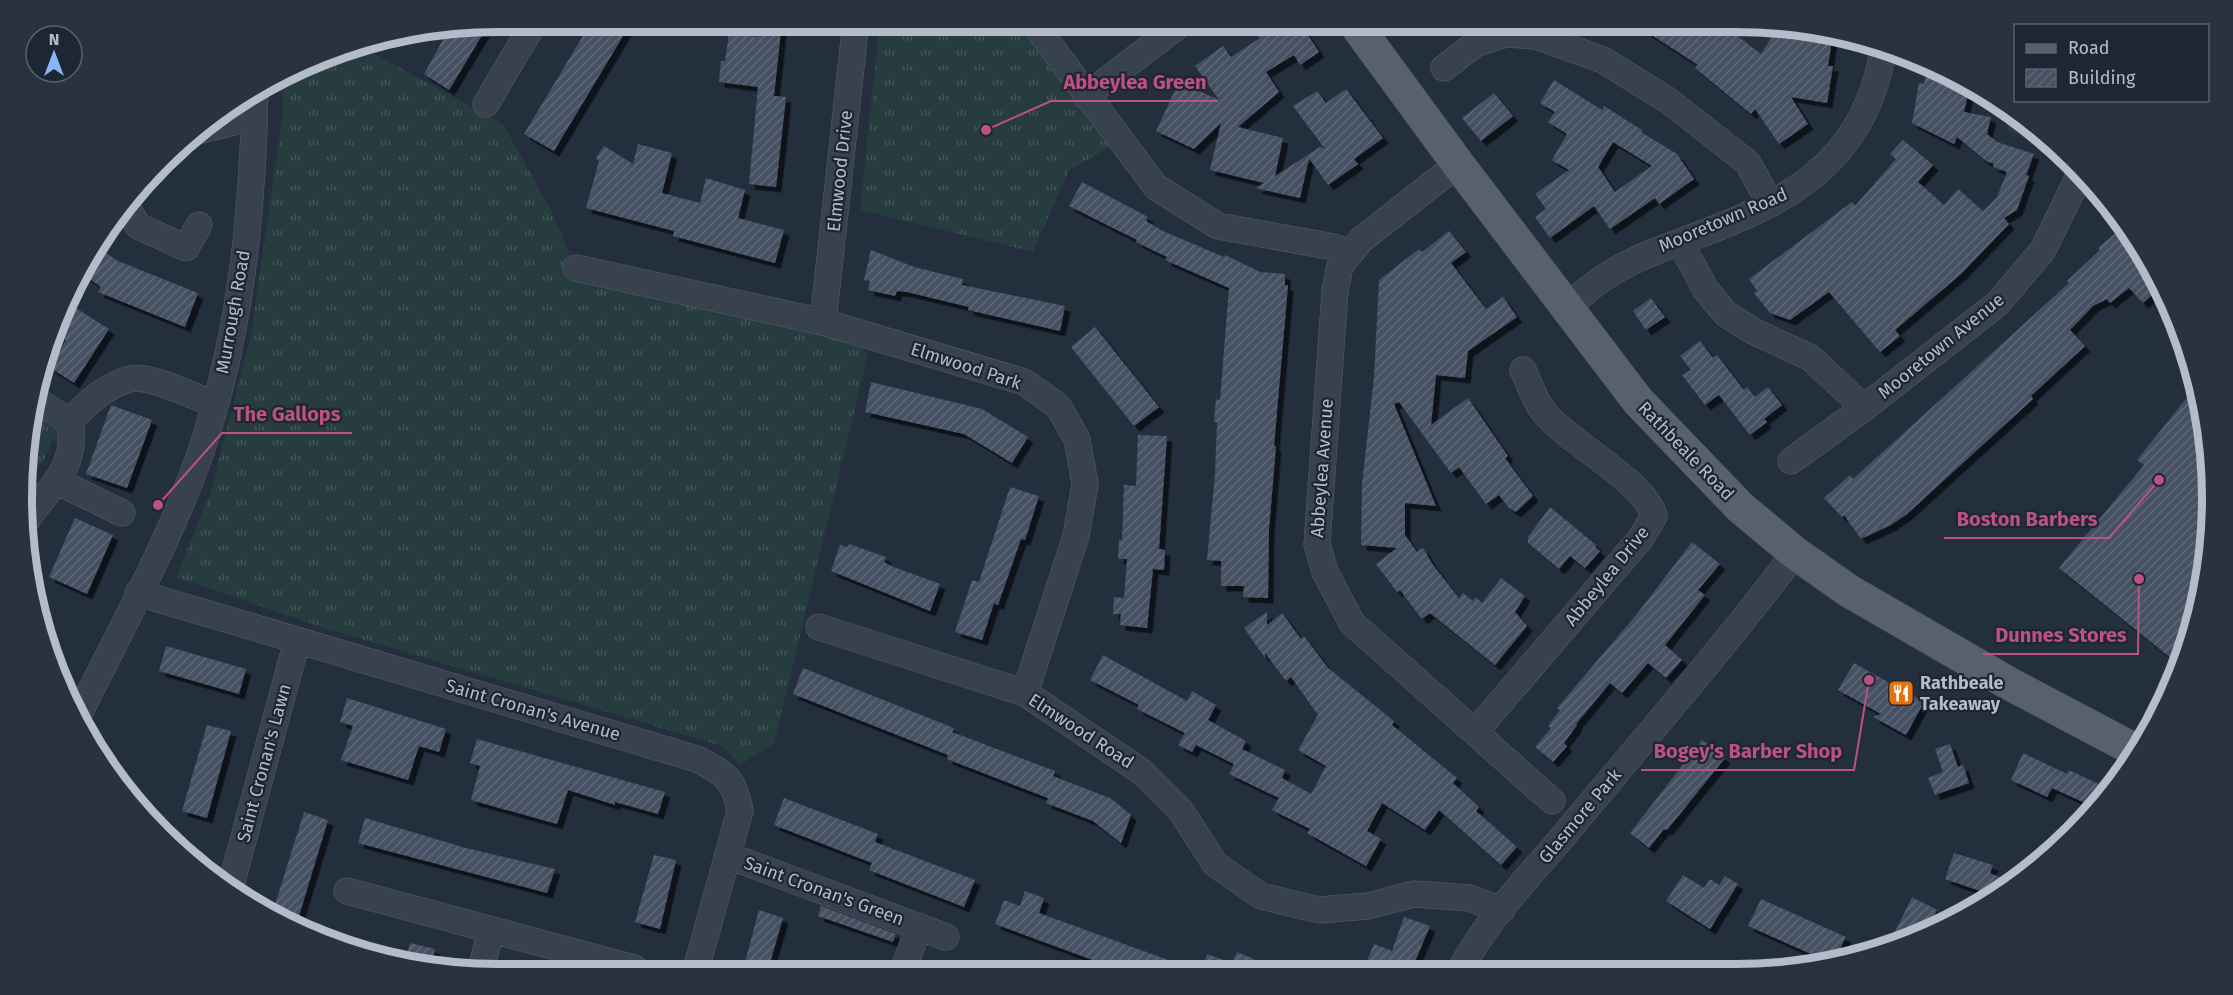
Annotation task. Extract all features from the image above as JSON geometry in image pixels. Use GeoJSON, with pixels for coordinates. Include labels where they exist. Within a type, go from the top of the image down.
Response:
{"type":"FeatureCollection","features":[{"type":"Feature","properties":{"kind":"main road","name":"Rathbeale Road"},"geometry":{"type":"LineString","coordinates":[[1361,32],[1638,401],[1740,507],[1795,553],[1849,591],[2037,699],[2129,747]]}},
{"type":"Feature","properties":{"kind":"street"},"geometry":{"type":"LineString","coordinates":[[486,104],[529,32]]}},
{"type":"Feature","properties":{"kind":"street","name":"Elmwood Drive"},"geometry":{"type":"LineString","coordinates":[[823,322],[855,32]]}},
{"type":"Feature","properties":{"kind":"street"},"geometry":{"type":"LineString","coordinates":[[1040,32],[1086,96],[1128,146],[1156,187],[1218,226],[1334,247],[1349,252]]}},
{"type":"Feature","properties":{"kind":"street"},"geometry":{"type":"LineString","coordinates":[[1086,96],[1170,32]]}},
{"type":"Feature","properties":{"kind":"street"},"geometry":{"type":"LineString","coordinates":[[1444,68],[1475,44],[1506,34],[1536,36],[1603,60],[1670,101],[1748,163],[1770,204]]}},
{"type":"Feature","properties":{"kind":"street","name":"Mooretown Road"},"geometry":{"type":"LineString","coordinates":[[1568,309],[1576,300],[1628,262],[1770,204],[1814,178],[1844,147],[1860,122],[1874,89],[1882,55]]}},
{"type":"Feature","properties":{"kind":"street","name":"Murrough Road"},"geometry":{"type":"LineString","coordinates":[[82,708],[193,474],[223,376],[241,290],[251,196],[255,100]]}},
{"type":"Feature","properties":{"kind":"street"},"geometry":{"type":"LineString","coordinates":[[216,126],[238,121],[254,122]]}},
{"type":"Feature","properties":{"kind":"street","name":"Abbeylea Avenue"},"geometry":{"type":"LineString","coordinates":[[1458,164],[1360,240],[1340,266],[1335,291],[1317,544],[1325,572],[1352,623],[1552,801]]}},
{"type":"Feature","properties":{"kind":"street","name":"Mooretown Avenue"},"geometry":{"type":"LineString","coordinates":[[1791,460],[1863,408],[1997,304],[2043,250],[2077,180]]}},
{"type":"Feature","properties":{"kind":"street"},"geometry":{"type":"LineString","coordinates":[[130,211],[138,226],[186,248],[199,225]]}},
{"type":"Feature","properties":{"kind":"street"},"geometry":{"type":"LineString","coordinates":[[1680,242],[1706,290],[1726,314],[1753,331],[1811,358],[1863,408]]}},
{"type":"Feature","properties":{"kind":"street","name":"Elmwood Park"},"geometry":{"type":"LineString","coordinates":[[576,268],[823,322],[1024,382],[1058,406],[1077,439],[1085,484],[1076,536],[1025,693]]}},
{"type":"Feature","properties":{"kind":"street","name":"Abbeylea Drive"},"geometry":{"type":"LineString","coordinates":[[1476,731],[1641,538],[1654,516],[1651,507],[1630,485],[1544,412],[1523,370]]}},
{"type":"Feature","properties":{"kind":"street"},"geometry":{"type":"LineString","coordinates":[[70,422],[86,403],[131,378],[151,380],[214,404]]}},
{"type":"Feature","properties":{"kind":"street"},"geometry":{"type":"LineString","coordinates":[[32,512],[66,466],[73,442],[70,422],[41,403]]}},
{"type":"Feature","properties":{"kind":"street"},"geometry":{"type":"LineString","coordinates":[[56,481],[122,513]]}},
{"type":"Feature","properties":{"kind":"street","name":"Glasmore Park"},"geometry":{"type":"LineString","coordinates":[[1464,964],[1502,910],[1677,701],[1795,553]]}},
{"type":"Feature","properties":{"kind":"street","name":"Saint Cronan's Avenue"},"geometry":{"type":"LineString","coordinates":[[138,593],[698,759],[724,773],[736,790],[740,811],[698,964]]}},
{"type":"Feature","properties":{"kind":"street","name":"Elmwood Road"},"geometry":{"type":"LineString","coordinates":[[819,627],[1025,693],[1142,772],[1181,811],[1215,864],[1261,896],[1318,910],[1368,906],[1414,894],[1469,898],[1502,910]]}},
{"type":"Feature","properties":{"kind":"street","name":"Saint Cronan's Lawn"},"geometry":{"type":"LineString","coordinates":[[232,880],[297,641]]}},
{"type":"Feature","properties":{"kind":"street","name":"Saint Cronan's Green"},"geometry":{"type":"LineString","coordinates":[[729,856],[946,937]]}},
{"type":"Feature","properties":{"kind":"street"},"geometry":{"type":"LineString","coordinates":[[346,891],[619,964]]}},
{"type":"Feature","properties":{"kind":"street","name":"Saint Cronan's Green"},"geometry":{"type":"LineString","coordinates":[[905,964],[919,926]]}},
{"type":"Feature","properties":{"kind":"street"},"geometry":{"type":"LineString","coordinates":[[482,963],[491,931]]}},
{"type":"Feature","properties":{"kind":"green space"},"geometry":{"type":"Polygon","coordinates":[[[879,32],[1029,32],[1114,145],[1069,170],[1033,252],[860,210],[879,32]]]}},
{"type":"Feature","properties":{"kind":"green space"},"geometry":{"type":"Polygon","coordinates":[[[367,50],[503,124],[552,212],[576,268],[855,331],[867,358],[774,743],[740,765],[722,746],[324,628],[176,577],[211,491],[251,335],[283,114],[282,85],[319,67],[367,50]]]}},
{"type":"Feature","properties":{"kind":"green space"},"geometry":{"type":"Polygon","coordinates":[[[2009,121],[2035,140],[2007,131],[2009,121]]]}},
{"type":"Feature","properties":{"kind":"green space"},"geometry":{"type":"Polygon","coordinates":[[[39,410],[56,419],[52,426],[56,431],[65,432],[63,439],[53,439],[45,458],[32,476],[39,410]]]}},
{"type":"Feature","properties":{"kind":"building"},"geometry":{"type":"Polygon","coordinates":[[[484,32],[449,90],[424,74],[446,34],[484,32]]]}},
{"type":"Feature","properties":{"kind":"building"},"geometry":{"type":"Polygon","coordinates":[[[585,32],[625,32],[554,151],[524,134],[585,32]]]}},
{"type":"Feature","properties":{"kind":"building"},"geometry":{"type":"Polygon","coordinates":[[[758,32],[781,32],[774,96],[786,97],[776,187],[749,184],[758,87],[719,82],[721,61],[725,61],[729,33],[757,37],[758,32]]]}},
{"type":"Feature","properties":{"kind":"building"},"geometry":{"type":"Polygon","coordinates":[[[1256,32],[1306,32],[1319,52],[1300,65],[1294,55],[1266,72],[1279,92],[1238,127],[1283,138],[1275,176],[1320,147],[1325,149],[1293,106],[1317,91],[1326,103],[1346,89],[1383,138],[1354,159],[1358,164],[1328,185],[1309,158],[1300,198],[1255,188],[1264,183],[1210,170],[1221,123],[1194,149],[1156,131],[1179,82],[1219,100],[1195,66],[1223,46],[1231,57],[1260,38],[1256,32]]]}},
{"type":"Feature","properties":{"kind":"building"},"geometry":{"type":"Polygon","coordinates":[[[1647,32],[1732,32],[1761,54],[1774,33],[1832,41],[1828,66],[1833,66],[1827,103],[1791,97],[1808,124],[1779,144],[1755,109],[1751,114],[1695,68],[1698,65],[1647,32]]]}},
{"type":"Feature","properties":{"kind":"building"},"geometry":{"type":"Polygon","coordinates":[[[1926,73],[1968,94],[1964,112],[1991,117],[1987,134],[1997,142],[2034,154],[2017,210],[2004,218],[2009,224],[1961,274],[1895,330],[1900,336],[1880,352],[1829,292],[1790,320],[1770,313],[1754,293],[1757,291],[1749,279],[1852,202],[1855,206],[1896,159],[1890,154],[1903,140],[1933,165],[1918,182],[1944,205],[1958,189],[1983,211],[1997,197],[2007,172],[1993,167],[1994,164],[1986,161],[1957,137],[1954,144],[1912,123],[1919,83],[1924,84],[1926,73]]]}},
{"type":"Feature","properties":{"kind":"building"},"geometry":{"type":"Polygon","coordinates":[[[1554,80],[1602,110],[1604,106],[1677,154],[1694,179],[1659,204],[1655,198],[1610,229],[1594,206],[1550,238],[1535,217],[1546,209],[1535,194],[1569,170],[1552,160],[1567,134],[1548,122],[1555,112],[1540,103],[1554,80]],[[1613,142],[1598,167],[1615,192],[1652,166],[1613,142]]]}},
{"type":"Feature","properties":{"kind":"building"},"geometry":{"type":"Polygon","coordinates":[[[1494,93],[1513,116],[1481,141],[1462,118],[1494,93]]]}},
{"type":"Feature","properties":{"kind":"building"},"geometry":{"type":"Polygon","coordinates":[[[638,144],[672,153],[662,193],[700,203],[706,178],[745,190],[738,218],[784,230],[775,263],[673,236],[674,231],[586,208],[599,161],[596,158],[604,146],[633,164],[638,144]]]}},
{"type":"Feature","properties":{"kind":"building"},"geometry":{"type":"Polygon","coordinates":[[[1082,182],[1148,217],[1146,221],[1163,231],[1224,257],[1225,255],[1260,272],[1285,274],[1285,285],[1288,285],[1274,446],[1276,446],[1269,529],[1268,598],[1243,597],[1244,586],[1221,586],[1221,561],[1207,560],[1215,474],[1217,422],[1214,422],[1216,399],[1220,400],[1229,288],[1165,260],[1167,257],[1136,242],[1137,240],[1069,206],[1082,182]]]}},
{"type":"Feature","properties":{"kind":"building"},"geometry":{"type":"Polygon","coordinates":[[[1449,231],[1466,252],[1451,263],[1486,309],[1503,297],[1517,317],[1468,351],[1465,378],[1436,375],[1431,425],[1468,398],[1508,456],[1505,458],[1533,496],[1516,512],[1509,508],[1499,495],[1486,504],[1459,467],[1451,473],[1399,402],[1394,404],[1436,506],[1405,503],[1405,535],[1417,552],[1423,548],[1433,565],[1459,598],[1463,593],[1473,601],[1476,597],[1482,603],[1501,578],[1525,596],[1515,612],[1527,626],[1495,665],[1430,613],[1422,619],[1400,590],[1397,592],[1376,564],[1397,548],[1361,545],[1362,484],[1374,377],[1379,280],[1419,249],[1422,252],[1449,231]]]}},
{"type":"Feature","properties":{"kind":"building"},"geometry":{"type":"Polygon","coordinates":[[[2118,231],[2154,293],[2143,303],[2129,288],[2110,303],[2107,299],[2093,306],[2070,330],[2085,346],[2031,396],[2033,399],[1907,514],[1891,525],[1861,539],[1844,515],[1842,517],[1824,498],[1850,475],[1853,479],[2069,283],[2067,281],[2100,250],[2098,248],[2118,231]]]}},
{"type":"Feature","properties":{"kind":"building"},"geometry":{"type":"Polygon","coordinates":[[[871,250],[914,267],[963,279],[962,285],[1065,306],[1060,331],[968,310],[969,307],[907,292],[897,291],[895,296],[868,290],[870,281],[864,280],[871,250]]]}},
{"type":"Feature","properties":{"kind":"building"},"geometry":{"type":"Polygon","coordinates":[[[103,251],[118,261],[198,293],[185,327],[98,292],[101,287],[87,277],[103,251]]]}},
{"type":"Feature","properties":{"kind":"building"},"geometry":{"type":"Polygon","coordinates":[[[1651,298],[1665,317],[1646,330],[1633,311],[1651,298]]]}},
{"type":"Feature","properties":{"kind":"building"},"geometry":{"type":"Polygon","coordinates":[[[73,306],[109,329],[74,383],[50,368],[66,340],[60,336],[73,306]]]}},
{"type":"Feature","properties":{"kind":"building"},"geometry":{"type":"Polygon","coordinates":[[[1095,327],[1159,407],[1134,426],[1071,347],[1095,327]]]}},
{"type":"Feature","properties":{"kind":"building"},"geometry":{"type":"Polygon","coordinates":[[[1700,341],[1713,358],[1717,355],[1744,390],[1747,387],[1755,397],[1768,387],[1782,405],[1764,419],[1767,422],[1750,435],[1719,395],[1705,405],[1682,375],[1691,370],[1680,356],[1700,341]]]}},
{"type":"Feature","properties":{"kind":"building"},"geometry":{"type":"Polygon","coordinates":[[[871,382],[982,409],[1028,437],[1012,463],[964,434],[865,412],[871,382]]]}},
{"type":"Feature","properties":{"kind":"building"},"geometry":{"type":"Polygon","coordinates":[[[2190,394],[2201,467],[2201,528],[2193,588],[2172,659],[2059,568],[2144,465],[2137,460],[2190,394]]]}},
{"type":"Feature","properties":{"kind":"building"},"geometry":{"type":"Polygon","coordinates":[[[111,405],[152,420],[127,488],[86,474],[111,405]]]}},
{"type":"Feature","properties":{"kind":"building"},"geometry":{"type":"Polygon","coordinates":[[[1138,435],[1167,436],[1159,549],[1165,550],[1164,570],[1153,569],[1147,628],[1120,625],[1121,614],[1113,614],[1114,597],[1124,598],[1127,559],[1118,559],[1119,540],[1122,540],[1124,485],[1136,486],[1138,435]]]}},
{"type":"Feature","properties":{"kind":"building"},"geometry":{"type":"Polygon","coordinates":[[[1010,487],[1039,496],[1025,540],[1021,539],[998,605],[994,603],[982,640],[955,632],[972,580],[979,582],[1010,487]]]}},
{"type":"Feature","properties":{"kind":"building"},"geometry":{"type":"Polygon","coordinates":[[[1550,507],[1596,545],[1595,547],[1600,551],[1585,568],[1570,556],[1559,569],[1528,543],[1528,537],[1550,507]]]}},
{"type":"Feature","properties":{"kind":"building"},"geometry":{"type":"Polygon","coordinates":[[[75,518],[113,535],[87,594],[49,577],[75,518]]]}},
{"type":"Feature","properties":{"kind":"building"},"geometry":{"type":"Polygon","coordinates":[[[1692,542],[1720,564],[1698,590],[1705,595],[1665,645],[1682,660],[1666,678],[1648,663],[1622,693],[1610,683],[1576,724],[1564,743],[1567,746],[1553,762],[1535,747],[1551,728],[1548,726],[1560,710],[1557,708],[1637,614],[1692,542]]]}},
{"type":"Feature","properties":{"kind":"building"},"geometry":{"type":"Polygon","coordinates":[[[849,544],[886,557],[884,562],[891,566],[940,584],[930,611],[831,571],[840,545],[848,547],[849,544]]]}},
{"type":"Feature","properties":{"kind":"building"},"geometry":{"type":"Polygon","coordinates":[[[1267,612],[1267,625],[1282,613],[1301,639],[1304,636],[1328,668],[1394,721],[1392,725],[1457,778],[1453,783],[1479,807],[1476,811],[1517,847],[1501,865],[1439,810],[1425,830],[1382,803],[1367,831],[1381,839],[1366,866],[1307,833],[1310,829],[1272,810],[1279,798],[1229,774],[1234,764],[1196,745],[1192,752],[1178,745],[1185,733],[1137,709],[1139,705],[1090,680],[1103,655],[1187,701],[1192,691],[1216,705],[1208,720],[1246,741],[1242,749],[1285,770],[1282,778],[1311,794],[1326,766],[1298,750],[1318,715],[1291,677],[1286,681],[1265,653],[1265,658],[1244,628],[1267,612]]]}},
{"type":"Feature","properties":{"kind":"building"},"geometry":{"type":"Polygon","coordinates":[[[166,646],[246,669],[239,694],[159,671],[166,646]]]}},
{"type":"Feature","properties":{"kind":"building"},"geometry":{"type":"Polygon","coordinates":[[[1854,663],[1924,702],[1906,735],[1873,717],[1881,714],[1838,690],[1854,663]]]}},
{"type":"Feature","properties":{"kind":"building"},"geometry":{"type":"Polygon","coordinates":[[[803,668],[954,728],[952,732],[1055,771],[1053,776],[1112,799],[1131,815],[1121,843],[1093,821],[1046,803],[1048,798],[947,759],[948,755],[793,694],[803,668]]]}},
{"type":"Feature","properties":{"kind":"building"},"geometry":{"type":"Polygon","coordinates":[[[347,698],[446,729],[439,752],[419,746],[408,780],[341,760],[353,726],[340,722],[347,698]]]}},
{"type":"Feature","properties":{"kind":"building"},"geometry":{"type":"Polygon","coordinates":[[[207,725],[231,731],[207,818],[182,811],[207,725]]]}},
{"type":"Feature","properties":{"kind":"building"},"geometry":{"type":"Polygon","coordinates":[[[477,739],[665,792],[658,814],[615,802],[615,805],[568,790],[557,824],[471,800],[480,766],[470,763],[477,739]]]}},
{"type":"Feature","properties":{"kind":"building"},"geometry":{"type":"Polygon","coordinates":[[[1702,740],[1725,758],[1667,830],[1664,829],[1649,848],[1630,833],[1702,740]]]}},
{"type":"Feature","properties":{"kind":"building"},"geometry":{"type":"Polygon","coordinates":[[[1950,744],[1958,767],[1963,765],[1969,783],[1935,795],[1928,778],[1943,772],[1935,749],[1950,744]]]}},
{"type":"Feature","properties":{"kind":"building"},"geometry":{"type":"Polygon","coordinates":[[[2023,753],[2067,774],[2069,770],[2101,785],[2087,804],[2052,788],[2047,797],[2011,780],[2023,753]]]}},
{"type":"Feature","properties":{"kind":"building"},"geometry":{"type":"Polygon","coordinates":[[[784,798],[878,834],[875,842],[975,880],[964,907],[869,870],[872,863],[774,825],[784,798]]]}},
{"type":"Feature","properties":{"kind":"building"},"geometry":{"type":"Polygon","coordinates":[[[304,812],[328,820],[298,918],[274,906],[304,812]]]}},
{"type":"Feature","properties":{"kind":"building"},"geometry":{"type":"Polygon","coordinates":[[[365,818],[466,848],[555,869],[547,893],[358,843],[365,818]]]}},
{"type":"Feature","properties":{"kind":"building"},"geometry":{"type":"Polygon","coordinates":[[[1954,853],[1993,865],[1990,873],[2003,879],[1983,892],[1945,879],[1954,853]]]}},
{"type":"Feature","properties":{"kind":"building"},"geometry":{"type":"Polygon","coordinates":[[[654,855],[676,860],[660,929],[635,922],[654,855]]]}},
{"type":"Feature","properties":{"kind":"building"},"geometry":{"type":"Polygon","coordinates":[[[1683,875],[1704,888],[1710,879],[1719,885],[1725,876],[1738,884],[1710,929],[1666,901],[1683,875]]]}},
{"type":"Feature","properties":{"kind":"building"},"geometry":{"type":"Polygon","coordinates":[[[1025,891],[1044,898],[1039,913],[1179,964],[1103,964],[995,924],[1004,900],[1020,906],[1025,891]]]}},
{"type":"Feature","properties":{"kind":"building"},"geometry":{"type":"Polygon","coordinates":[[[1912,897],[1937,910],[1932,919],[1893,936],[1912,897]]]}},
{"type":"Feature","properties":{"kind":"building"},"geometry":{"type":"Polygon","coordinates":[[[1761,899],[1846,937],[1838,952],[1817,957],[1748,926],[1761,899]]]}},
{"type":"Feature","properties":{"kind":"building"},"geometry":{"type":"Polygon","coordinates":[[[821,906],[896,934],[893,942],[818,916],[821,906]]]}},
{"type":"Feature","properties":{"kind":"building"},"geometry":{"type":"Polygon","coordinates":[[[759,910],[783,918],[770,964],[744,964],[759,910]]]}},
{"type":"Feature","properties":{"kind":"building"},"geometry":{"type":"Polygon","coordinates":[[[1404,917],[1430,926],[1414,964],[1376,964],[1367,961],[1374,944],[1392,951],[1404,917]]]}},
{"type":"Feature","properties":{"kind":"building"},"geometry":{"type":"Polygon","coordinates":[[[410,943],[435,949],[432,959],[407,955],[410,943]]]}},
{"type":"Feature","properties":{"kind":"building"},"geometry":{"type":"Polygon","coordinates":[[[1237,952],[1254,959],[1252,964],[1204,964],[1207,954],[1232,963],[1237,952]]]}},
{"type":"Feature","properties":{"kind":"place","name":"Abbeylea Green"},"geometry":{"type":"Point","coordinates":[986,130]}},
{"type":"Feature","properties":{"kind":"place","name":"Boston Barbers"},"geometry":{"type":"Point","coordinates":[2159,480]}},
{"type":"Feature","properties":{"kind":"place","name":"The Gallops"},"geometry":{"type":"Point","coordinates":[158,505]}},
{"type":"Feature","properties":{"kind":"place","name":"Dunnes Stores"},"geometry":{"type":"Point","coordinates":[2139,579]}},
{"type":"Feature","properties":{"kind":"place","name":"Bogey's Barber Shop"},"geometry":{"type":"Point","coordinates":[1869,680]}},
{"type":"Feature","properties":{"kind":"place","name":"Rathbeale Takeaway"},"geometry":{"type":"Point","coordinates":[1901,693]}}]}
